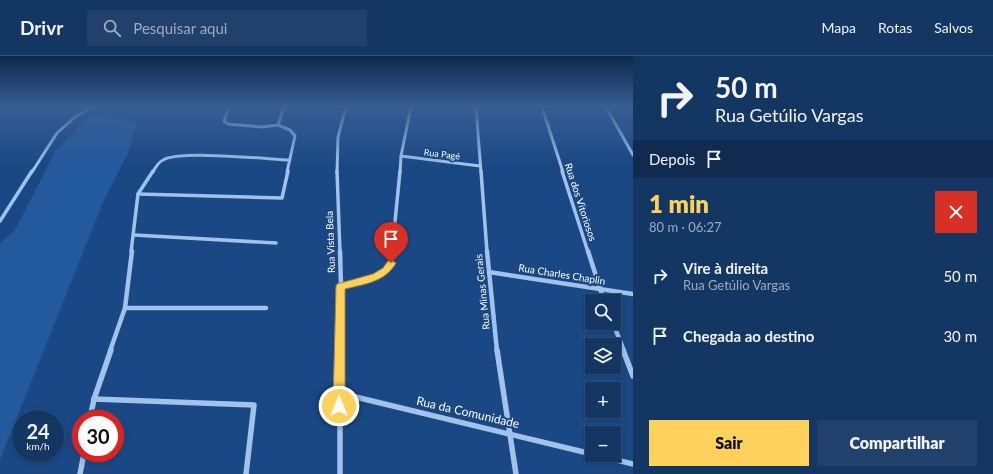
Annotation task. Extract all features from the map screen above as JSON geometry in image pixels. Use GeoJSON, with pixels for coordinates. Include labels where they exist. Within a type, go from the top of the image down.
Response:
{"type":"FeatureCollection","features":[{"type":"Feature","properties":{"kind":"street"},"geometry":{"type":"LineString","coordinates":[[0,221],[57,133],[64,127]]}},
{"type":"Feature","properties":{"kind":"street"},"geometry":{"type":"LineString","coordinates":[[138,194],[282,198],[296,136],[290,130],[283,127]]}},
{"type":"Feature","properties":{"kind":"street","name":"Rua Vista Bela"},"geometry":{"type":"LineString","coordinates":[[340,474],[339,393],[341,286],[337,181],[338,137],[341,127]]}},
{"type":"Feature","properties":{"kind":"street"},"geometry":{"type":"LineString","coordinates":[[341,286],[375,277],[386,271],[391,263],[401,156],[407,127]]}},
{"type":"Feature","properties":{"kind":"street","name":"Rua Minas Gerais"},"geometry":{"type":"LineString","coordinates":[[477,127],[496,339],[508,433],[516,474]]}},
{"type":"Feature","properties":{"kind":"street","name":"Rua dos Vitoriosos"},"geometry":{"type":"LineString","coordinates":[[548,127],[602,294]]}},
{"type":"Feature","properties":{"kind":"street"},"geometry":{"type":"LineString","coordinates":[[617,127],[633,155]]}},
{"type":"Feature","properties":{"kind":"street"},"geometry":{"type":"LineString","coordinates":[[92,410],[94,399],[125,308],[138,194],[162,160],[171,157],[196,155],[290,160]]}},
{"type":"Feature","properties":{"kind":"street","name":"Rua Pagé"},"geometry":{"type":"LineString","coordinates":[[401,156],[480,166]]}},
{"type":"Feature","properties":{"kind":"street"},"geometry":{"type":"LineString","coordinates":[[134,235],[276,243]]}},
{"type":"Feature","properties":{"kind":"street","name":"Rua Charles Chaplin"},"geometry":{"type":"LineString","coordinates":[[489,272],[633,294]]}},
{"type":"Feature","properties":{"kind":"street"},"geometry":{"type":"LineString","coordinates":[[125,308],[266,308]]}},
{"type":"Feature","properties":{"kind":"street"},"geometry":{"type":"LineString","coordinates":[[616,330],[633,376]]}},
{"type":"Feature","properties":{"kind":"street","name":"Rua da Comunidade"},"geometry":{"type":"LineString","coordinates":[[339,393],[585,452]]}},
{"type":"Feature","properties":{"kind":"street"},"geometry":{"type":"LineString","coordinates":[[94,399],[254,406],[246,474]]}},
{"type":"Feature","properties":{"kind":"street"},"geometry":{"type":"LineString","coordinates":[[621,461],[633,464]]}},
{"type":"Feature","properties":{"kind":"street"},"geometry":{"type":"LineString","coordinates":[[80,474],[82,462]]}},
{"type":"Feature","properties":{"kind":"shaded area"},"geometry":{"type":"Polygon","coordinates":[[[79,127],[136,127],[128,153],[104,200],[20,410],[12,410],[12,430],[0,460],[0,243],[15,230],[55,152],[79,127]]]}},
{"type":"Feature","properties":{"kind":"route"},"geometry":{"type":"LineString","coordinates":[[339,406],[341,286],[375,277],[386,271],[391,263]]}}]}
